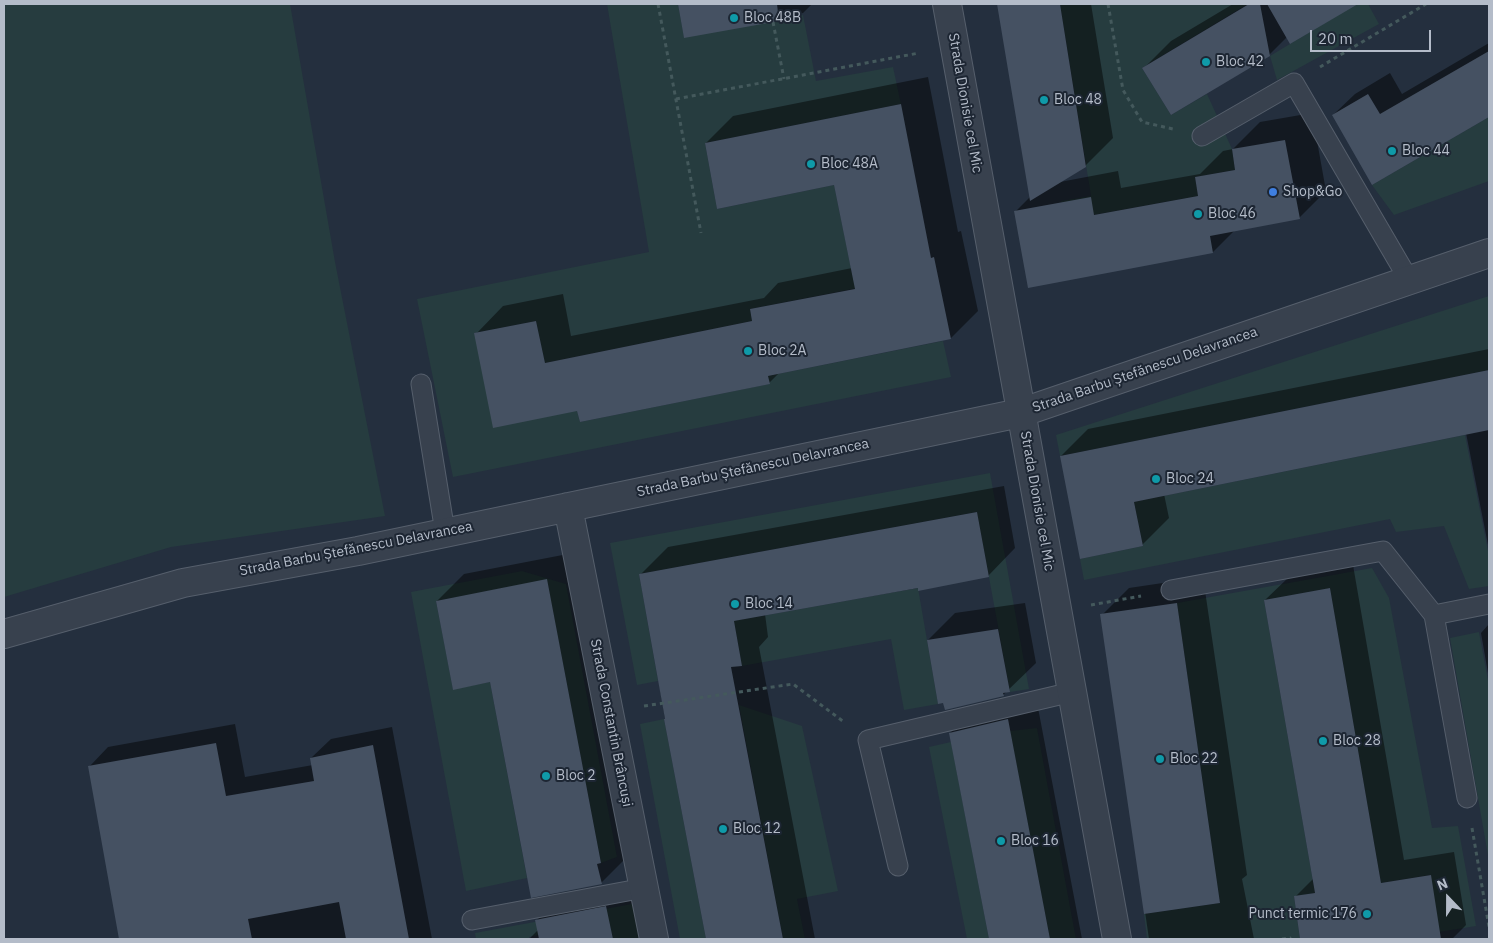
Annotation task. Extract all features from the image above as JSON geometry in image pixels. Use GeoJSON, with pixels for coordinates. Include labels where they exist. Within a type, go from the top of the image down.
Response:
{"type":"FeatureCollection","features":[{"type":"Feature","properties":{"kind":"street","name":"Strada Dionisie cel Mic"},"geometry":{"type":"LineString","coordinates":[[947,4],[1117,939]]}},
{"type":"Feature","properties":{"kind":"street","name":"Strada Barbu Ștefănescu Delavrancea"},"geometry":{"type":"LineString","coordinates":[[4,634],[183,583],[358,551],[1020,412],[1489,253]]}},
{"type":"Feature","properties":{"kind":"street","name":"Strada Constantin Brâncuși"},"geometry":{"type":"LineString","coordinates":[[568,507],[654,939]]}},
{"type":"Feature","properties":{"kind":"lane"},"geometry":{"type":"LineString","coordinates":[[1202,136],[1294,83],[1409,280]]}},
{"type":"Feature","properties":{"kind":"lane"},"geometry":{"type":"LineString","coordinates":[[421,384],[445,532]]}},
{"type":"Feature","properties":{"kind":"lane"},"geometry":{"type":"LineString","coordinates":[[1171,590],[1383,551],[1434,615],[1467,798]]}},
{"type":"Feature","properties":{"kind":"lane"},"geometry":{"type":"LineString","coordinates":[[1434,615],[1489,604]]}},
{"type":"Feature","properties":{"kind":"lane"},"geometry":{"type":"LineString","coordinates":[[898,866],[868,740],[1072,692]]}},
{"type":"Feature","properties":{"kind":"lane"},"geometry":{"type":"LineString","coordinates":[[472,920],[644,888]]}},
{"type":"Feature","properties":{"kind":"path"},"geometry":{"type":"LineString","coordinates":[[658,4],[701,233]]}},
{"type":"Feature","properties":{"kind":"path"},"geometry":{"type":"LineString","coordinates":[[1108,4],[1123,90],[1142,122],[1202,136]]}},
{"type":"Feature","properties":{"kind":"path"},"geometry":{"type":"LineString","coordinates":[[1294,83],[1426,4]]}},
{"type":"Feature","properties":{"kind":"path"},"geometry":{"type":"LineString","coordinates":[[773,22],[784,79]]}},
{"type":"Feature","properties":{"kind":"path"},"geometry":{"type":"LineString","coordinates":[[676,99],[954,46]]}},
{"type":"Feature","properties":{"kind":"path"},"geometry":{"type":"LineString","coordinates":[[1057,612],[1171,590]]}},
{"type":"Feature","properties":{"kind":"path"},"geometry":{"type":"LineString","coordinates":[[609,712],[793,684],[868,740]]}},
{"type":"Feature","properties":{"kind":"path"},"geometry":{"type":"LineString","coordinates":[[1467,798],[1489,927]]}},
{"type":"Feature","properties":{"kind":"path"},"geometry":{"type":"LineString","coordinates":[[1282,939],[1290,939]]}},
{"type":"Feature","properties":{"kind":"green space"},"geometry":{"type":"Polygon","coordinates":[[[4,4],[290,4],[335,262],[385,516],[171,547],[4,597],[4,4]]]}},
{"type":"Feature","properties":{"kind":"green space"},"geometry":{"type":"Polygon","coordinates":[[[607,4],[678,4],[684,37],[803,15],[816,81],[893,67],[901,104],[705,143],[717,209],[834,185],[852,273],[888,282],[750,309],[752,321],[545,363],[536,321],[474,333],[577,411],[580,422],[769,384],[768,376],[943,341],[951,377],[453,477],[417,299],[649,252],[607,4]]]}},
{"type":"Feature","properties":{"kind":"green space"},"geometry":{"type":"Polygon","coordinates":[[[1060,4],[1246,4],[1142,68],[1171,115],[1207,94],[1232,149],[1235,170],[1195,177],[1198,196],[1065,220],[1061,201],[1091,196],[1060,4]]]}},
{"type":"Feature","properties":{"kind":"green space"},"geometry":{"type":"Polygon","coordinates":[[[1328,4],[1368,4],[1379,24],[1277,80],[1270,56],[1335,17],[1328,4]]]}},
{"type":"Feature","properties":{"kind":"green space"},"geometry":{"type":"Polygon","coordinates":[[[1489,117],[1489,181],[1394,215],[1372,185],[1489,117]]]}},
{"type":"Feature","properties":{"kind":"green space"},"geometry":{"type":"Polygon","coordinates":[[[1489,296],[1489,370],[1060,456],[1056,435],[1489,296]]]}},
{"type":"Feature","properties":{"kind":"green space"},"geometry":{"type":"Polygon","coordinates":[[[1465,435],[1489,556],[1489,586],[1469,589],[1444,526],[1396,532],[1390,519],[1084,580],[1080,559],[1143,546],[1134,502],[1465,435]]]}},
{"type":"Feature","properties":{"kind":"green space"},"geometry":{"type":"Polygon","coordinates":[[[990,473],[1029,689],[1010,692],[977,512],[639,574],[658,681],[637,685],[610,543],[990,473]]]}},
{"type":"Feature","properties":{"kind":"green space"},"geometry":{"type":"Polygon","coordinates":[[[1372,568],[1389,598],[1432,828],[1458,826],[1476,926],[1439,932],[1430,875],[1381,883],[1330,588],[1264,600],[1315,893],[1294,897],[1300,939],[1147,939],[1144,914],[1220,903],[1177,603],[1372,568]]]}},
{"type":"Feature","properties":{"kind":"green space"},"geometry":{"type":"Polygon","coordinates":[[[522,571],[566,584],[617,857],[601,863],[547,580],[436,601],[453,689],[490,682],[527,878],[466,891],[411,592],[522,571]]]}},
{"type":"Feature","properties":{"kind":"green space"},"geometry":{"type":"Polygon","coordinates":[[[918,588],[938,704],[904,710],[891,639],[742,666],[734,621],[918,588]]]}},
{"type":"Feature","properties":{"kind":"green space"},"geometry":{"type":"Polygon","coordinates":[[[1479,632],[1489,686],[1489,861],[1450,638],[1479,632]]]}},
{"type":"Feature","properties":{"kind":"green space"},"geometry":{"type":"Polygon","coordinates":[[[739,705],[802,726],[838,891],[797,899],[805,939],[783,939],[739,705]]]}},
{"type":"Feature","properties":{"kind":"green space"},"geometry":{"type":"Polygon","coordinates":[[[664,719],[706,939],[680,939],[640,724],[664,719]]]}},
{"type":"Feature","properties":{"kind":"green space"},"geometry":{"type":"Polygon","coordinates":[[[1037,728],[1076,939],[1050,939],[1010,731],[1037,728]]]}},
{"type":"Feature","properties":{"kind":"green space"},"geometry":{"type":"Polygon","coordinates":[[[951,742],[989,939],[967,939],[929,747],[951,742]]]}},
{"type":"Feature","properties":{"kind":"green space"},"geometry":{"type":"Polygon","coordinates":[[[632,904],[639,939],[613,939],[609,921],[529,937],[529,939],[476,939],[475,933],[632,904]]]}},
{"type":"Feature","properties":{"kind":"building","name":"Bloc 48B"},"geometry":{"type":"Polygon","coordinates":[[[678,4],[777,4],[779,21],[684,38],[678,4]]]}},
{"type":"Feature","properties":{"kind":"building","name":"Bloc 48"},"geometry":{"type":"Polygon","coordinates":[[[997,4],[1060,4],[1086,167],[1030,201],[997,4]]]}},
{"type":"Feature","properties":{"kind":"building","name":"Bloc 42"},"geometry":{"type":"Polygon","coordinates":[[[1249,4],[1260,4],[1270,56],[1171,115],[1142,68],[1249,4]]]}},
{"type":"Feature","properties":{"kind":"building"},"geometry":{"type":"Polygon","coordinates":[[[1267,4],[1358,4],[1290,44],[1267,4]]]}},
{"type":"Feature","properties":{"kind":"building","name":"Bloc 44"},"geometry":{"type":"Polygon","coordinates":[[[1489,51],[1489,117],[1372,185],[1332,115],[1368,94],[1380,114],[1489,51]]]}},
{"type":"Feature","properties":{"kind":"building","name":"Bloc 2A"},"geometry":{"type":"Polygon","coordinates":[[[901,104],[931,258],[934,257],[951,339],[768,376],[770,384],[580,422],[577,411],[493,428],[474,333],[536,321],[545,363],[752,321],[750,309],[855,289],[834,185],[717,209],[705,143],[901,104]]]}},
{"type":"Feature","properties":{"kind":"building","name":"Bloc 46"},"geometry":{"type":"Polygon","coordinates":[[[1285,140],[1300,219],[1210,236],[1213,253],[1028,288],[1014,211],[1091,197],[1094,215],[1198,196],[1195,177],[1235,170],[1232,149],[1285,140]]]}},
{"type":"Feature","properties":{"kind":"building","name":"Bloc 24"},"geometry":{"type":"Polygon","coordinates":[[[1489,370],[1489,430],[1134,502],[1143,546],[1080,559],[1060,456],[1489,370]]]}},
{"type":"Feature","properties":{"kind":"building"},"geometry":{"type":"Polygon","coordinates":[[[977,512],[989,577],[918,591],[918,588],[734,621],[742,666],[731,667],[783,939],[706,939],[664,719],[639,574],[977,512]]]}},
{"type":"Feature","properties":{"kind":"building","name":"Bloc 2"},"geometry":{"type":"Polygon","coordinates":[[[547,579],[601,863],[597,864],[602,884],[531,898],[490,682],[453,690],[436,601],[547,579]]]}},
{"type":"Feature","properties":{"kind":"building","name":"Bloc 28"},"geometry":{"type":"Polygon","coordinates":[[[1330,588],[1381,883],[1431,875],[1441,939],[1300,939],[1294,896],[1315,893],[1264,600],[1330,588]]]}},
{"type":"Feature","properties":{"kind":"building","name":"Bloc 22"},"geometry":{"type":"Polygon","coordinates":[[[1177,603],[1220,903],[1144,914],[1100,614],[1177,603]]]}},
{"type":"Feature","properties":{"kind":"building"},"geometry":{"type":"Polygon","coordinates":[[[998,629],[1010,692],[1003,693],[1004,696],[945,710],[943,703],[938,704],[927,640],[998,629]]]}},
{"type":"Feature","properties":{"kind":"building","name":"Bloc 16"},"geometry":{"type":"Polygon","coordinates":[[[1008,719],[1050,939],[989,939],[949,733],[1008,719]]]}},
{"type":"Feature","properties":{"kind":"building"},"geometry":{"type":"Polygon","coordinates":[[[216,743],[226,796],[314,781],[310,758],[373,745],[409,939],[346,939],[339,902],[248,919],[252,939],[119,939],[88,766],[216,743]]]}},
{"type":"Feature","properties":{"kind":"building"},"geometry":{"type":"Polygon","coordinates":[[[606,906],[613,939],[539,939],[535,920],[606,906]]]}},
{"type":"Feature","properties":{"kind":"place","name":"Bloc 48B"},"geometry":{"type":"Point","coordinates":[734,18]}},
{"type":"Feature","properties":{"kind":"place","name":"Bloc 42"},"geometry":{"type":"Point","coordinates":[1206,62]}},
{"type":"Feature","properties":{"kind":"place","name":"Bloc 48"},"geometry":{"type":"Point","coordinates":[1044,100]}},
{"type":"Feature","properties":{"kind":"place","name":"Bloc 44"},"geometry":{"type":"Point","coordinates":[1392,151]}},
{"type":"Feature","properties":{"kind":"place","name":"Bloc 48A"},"geometry":{"type":"Point","coordinates":[811,164]}},
{"type":"Feature","properties":{"kind":"place","name":"Shop&Go"},"geometry":{"type":"Point","coordinates":[1273,192]}},
{"type":"Feature","properties":{"kind":"place","name":"Bloc 46"},"geometry":{"type":"Point","coordinates":[1198,214]}},
{"type":"Feature","properties":{"kind":"place","name":"Bloc 2A"},"geometry":{"type":"Point","coordinates":[748,351]}},
{"type":"Feature","properties":{"kind":"place","name":"Bloc 24"},"geometry":{"type":"Point","coordinates":[1156,479]}},
{"type":"Feature","properties":{"kind":"place","name":"Bloc 14"},"geometry":{"type":"Point","coordinates":[735,604]}},
{"type":"Feature","properties":{"kind":"place","name":"Bloc 28"},"geometry":{"type":"Point","coordinates":[1323,741]}},
{"type":"Feature","properties":{"kind":"place","name":"Bloc 22"},"geometry":{"type":"Point","coordinates":[1160,759]}},
{"type":"Feature","properties":{"kind":"place","name":"Bloc 2"},"geometry":{"type":"Point","coordinates":[546,776]}},
{"type":"Feature","properties":{"kind":"place","name":"Bloc 12"},"geometry":{"type":"Point","coordinates":[723,829]}},
{"type":"Feature","properties":{"kind":"place","name":"Bloc 16"},"geometry":{"type":"Point","coordinates":[1001,841]}},
{"type":"Feature","properties":{"kind":"place","name":"Punct termic 176"},"geometry":{"type":"Point","coordinates":[1367,914]}}]}
